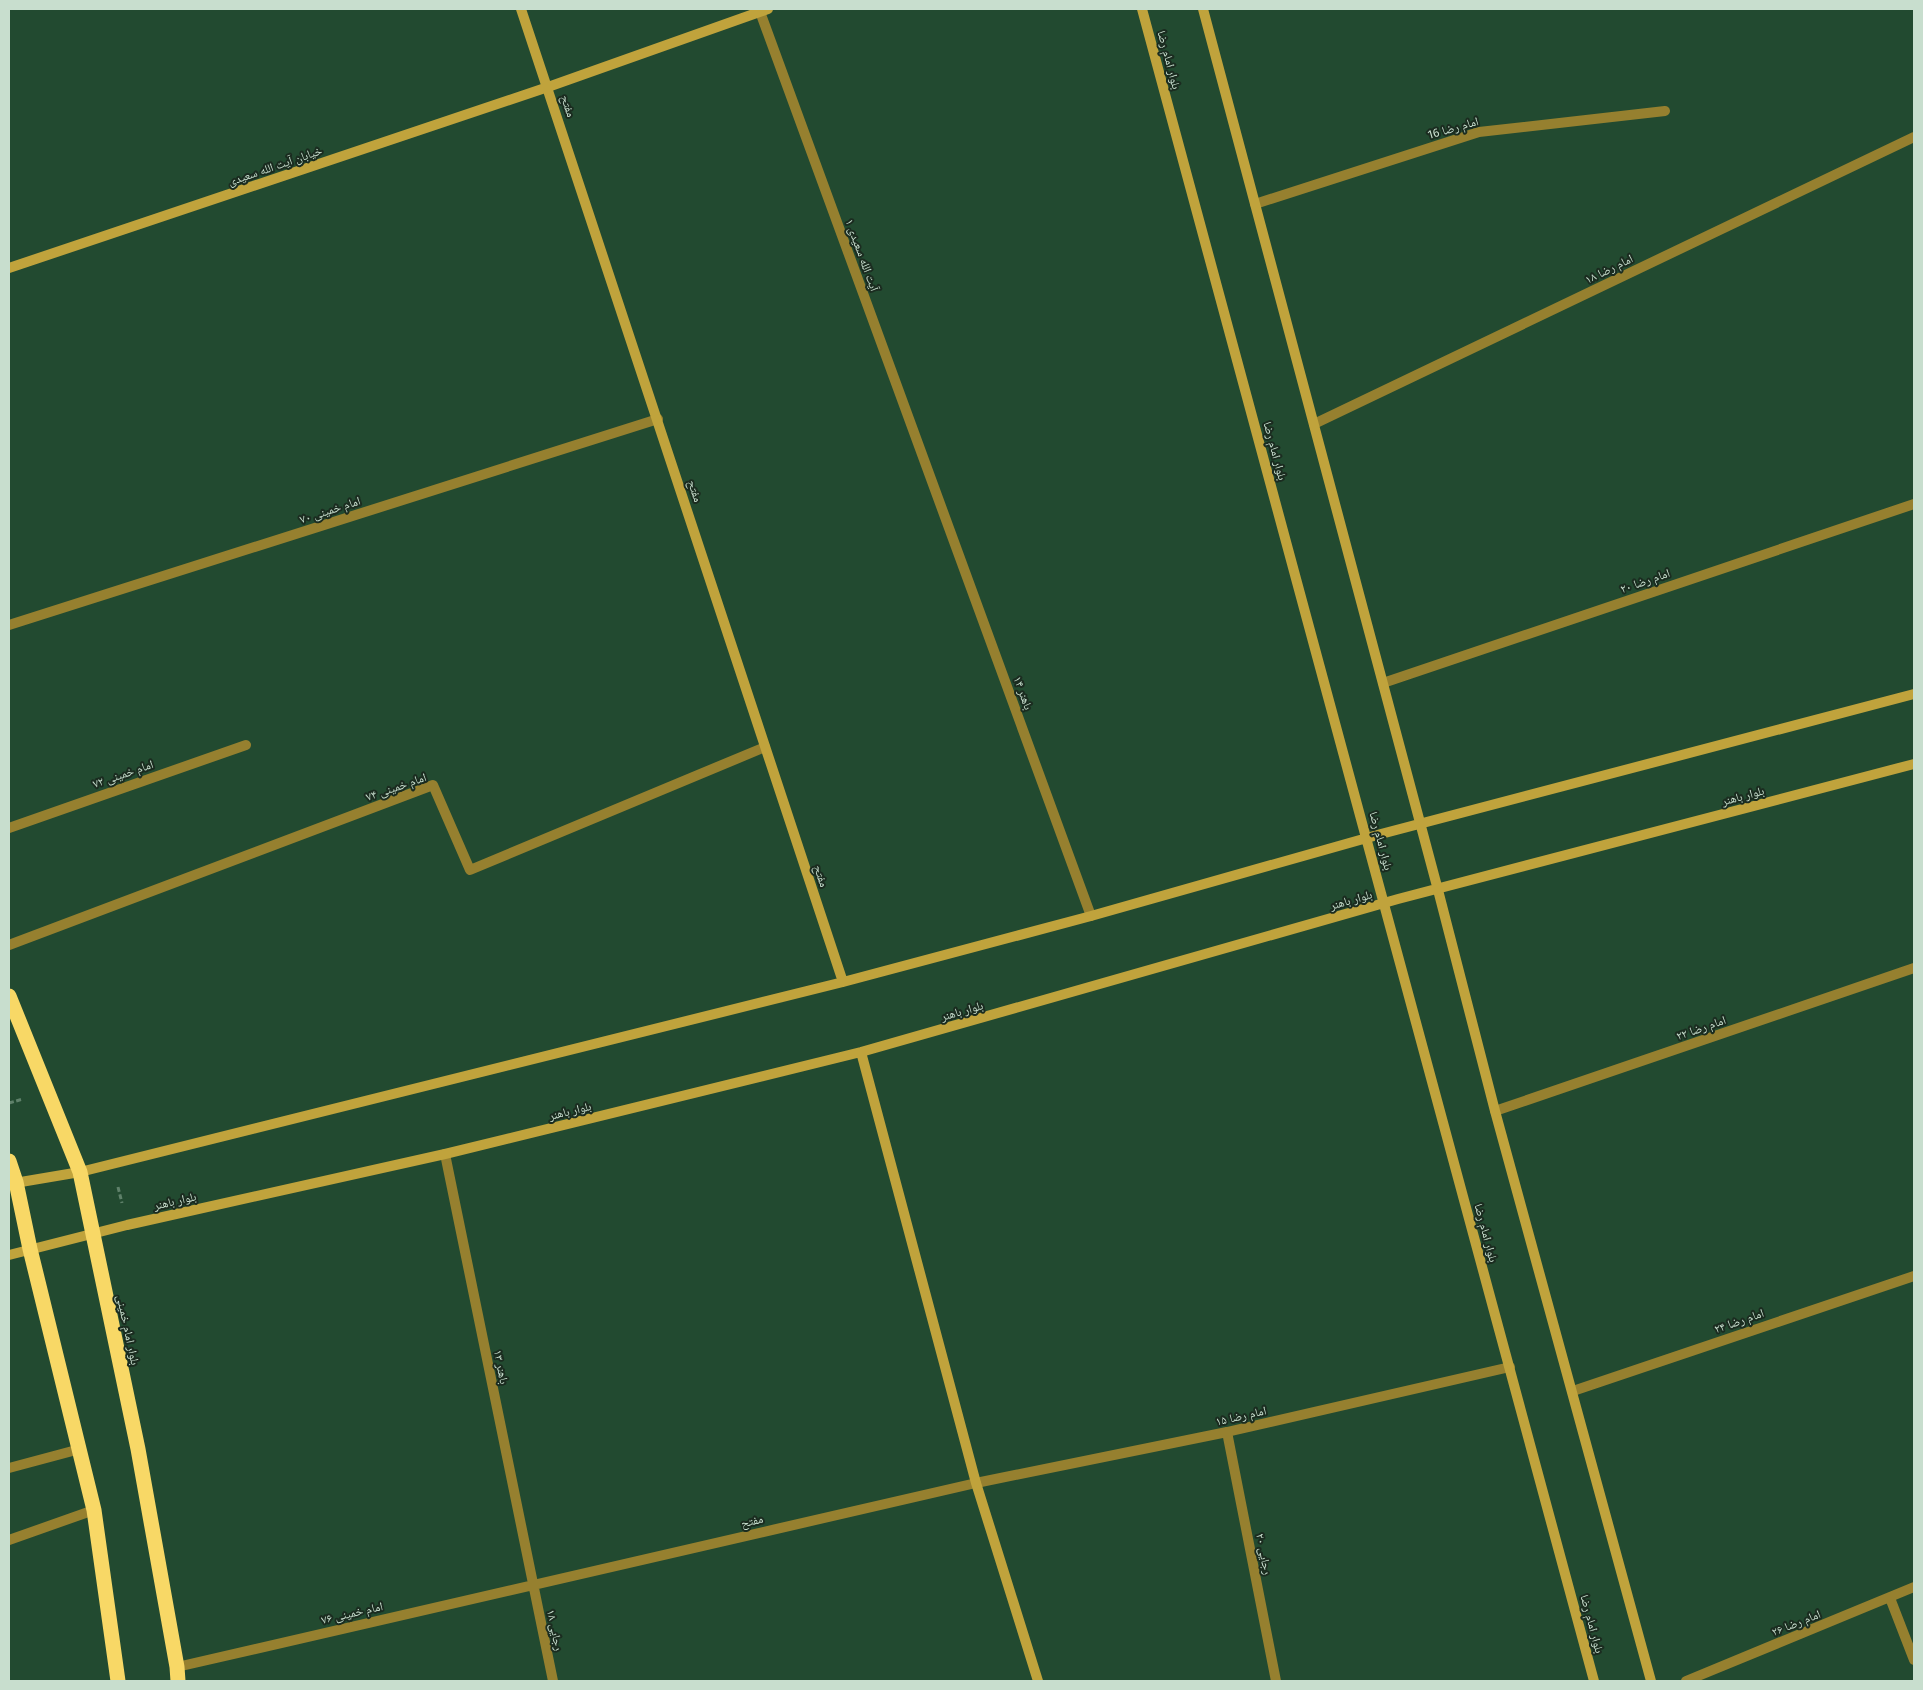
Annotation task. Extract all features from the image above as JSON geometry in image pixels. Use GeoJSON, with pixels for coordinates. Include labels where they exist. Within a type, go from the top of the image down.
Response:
{"type":"FeatureCollection","features":[{"type":"Feature","properties":{"kind":"highway","name":"بلوار امام خمینی"},"geometry":{"type":"LineString","coordinates":[[9,996],[80,1172],[138,1449],[178,1674]]}},
{"type":"Feature","properties":{"kind":"highway"},"geometry":{"type":"LineString","coordinates":[[9,1161],[12,1183],[94,1510],[118,1681]]}},
{"type":"Feature","properties":{"kind":"main road","name":"مفتح"},"geometry":{"type":"LineString","coordinates":[[521,9],[843,982]]}},
{"type":"Feature","properties":{"kind":"main road","name":"بلوار امام رضا"},"geometry":{"type":"LineString","coordinates":[[1142,9],[1594,1681]]}},
{"type":"Feature","properties":{"kind":"main road"},"geometry":{"type":"LineString","coordinates":[[1204,9],[1421,824],[1495,1111],[1651,1681]]}},
{"type":"Feature","properties":{"kind":"main road","name":"خیابان آیت الله سعیدی"},"geometry":{"type":"LineString","coordinates":[[9,268],[548,87],[762,10]]}},
{"type":"Feature","properties":{"kind":"main road"},"geometry":{"type":"LineString","coordinates":[[12,1183],[80,1172],[843,982],[1091,916],[1367,838],[1914,694]]}},
{"type":"Feature","properties":{"kind":"main road","name":"بلوار باهنر"},"geometry":{"type":"LineString","coordinates":[[9,1255],[127,1225],[445,1154],[862,1052],[1385,903],[1914,764]]}},
{"type":"Feature","properties":{"kind":"main road"},"geometry":{"type":"LineString","coordinates":[[862,1052],[976,1483],[1038,1681]]}},
{"type":"Feature","properties":{"kind":"street","name":"آیت الله سعیدی ۱"},"geometry":{"type":"LineString","coordinates":[[762,10],[770,41],[931,478]]}},
{"type":"Feature","properties":{"kind":"street","name":"امام رضا 16"},"geometry":{"type":"LineString","coordinates":[[1255,204],[1479,132],[1665,111]]}},
{"type":"Feature","properties":{"kind":"street","name":"امام رضا ۱۸"},"geometry":{"type":"LineString","coordinates":[[1314,424],[1914,137]]}},
{"type":"Feature","properties":{"kind":"street","name":"امام خمینی ۷۰"},"geometry":{"type":"LineString","coordinates":[[9,625],[658,419]]}},
{"type":"Feature","properties":{"kind":"street","name":"باهنر ۱۴"},"geometry":{"type":"LineString","coordinates":[[931,478],[1091,916]]}},
{"type":"Feature","properties":{"kind":"street","name":"امام رضا ۲۰"},"geometry":{"type":"LineString","coordinates":[[1383,683],[1914,504]]}},
{"type":"Feature","properties":{"kind":"street","name":"امام خمینی ۷۲"},"geometry":{"type":"LineString","coordinates":[[9,828],[246,745]]}},
{"type":"Feature","properties":{"kind":"street","name":"امام خمینی ۷۴"},"geometry":{"type":"LineString","coordinates":[[9,945],[433,785],[470,870],[765,747]]}},
{"type":"Feature","properties":{"kind":"street","name":"امام رضا ۲۲"},"geometry":{"type":"LineString","coordinates":[[1495,1111],[1914,968]]}},
{"type":"Feature","properties":{"kind":"street","name":"باهنر ۱۳"},"geometry":{"type":"LineString","coordinates":[[445,1154],[533,1584]]}},
{"type":"Feature","properties":{"kind":"street","name":"امام رضا ۲۴"},"geometry":{"type":"LineString","coordinates":[[1573,1391],[1914,1276]]}},
{"type":"Feature","properties":{"kind":"street","name":"امام رضا ۱۵"},"geometry":{"type":"LineString","coordinates":[[976,1483],[1227,1432],[1510,1367]]}},
{"type":"Feature","properties":{"kind":"street","name":"رجایی ۲۰"},"geometry":{"type":"LineString","coordinates":[[1227,1432],[1276,1681]]}},
{"type":"Feature","properties":{"kind":"street"},"geometry":{"type":"LineString","coordinates":[[9,1468],[80,1449]]}},
{"type":"Feature","properties":{"kind":"street","name":"مفتح"},"geometry":{"type":"LineString","coordinates":[[533,1584],[976,1483]]}},
{"type":"Feature","properties":{"kind":"street"},"geometry":{"type":"LineString","coordinates":[[9,1540],[94,1510]]}},
{"type":"Feature","properties":{"kind":"street","name":"امام خمینی ۷۶"},"geometry":{"type":"LineString","coordinates":[[178,1674],[533,1584]]}},
{"type":"Feature","properties":{"kind":"street","name":"رجایی ۱۸"},"geometry":{"type":"LineString","coordinates":[[533,1584],[553,1681]]}},
{"type":"Feature","properties":{"kind":"street","name":"امام رضا ۲۶"},"geometry":{"type":"LineString","coordinates":[[1686,1681],[1914,1588]]}},
{"type":"Feature","properties":{"kind":"street"},"geometry":{"type":"LineString","coordinates":[[1890,1598],[1914,1660]]}},
{"type":"Feature","properties":{"kind":"path"},"geometry":{"type":"LineString","coordinates":[[113,1164],[127,1225]]}}]}
